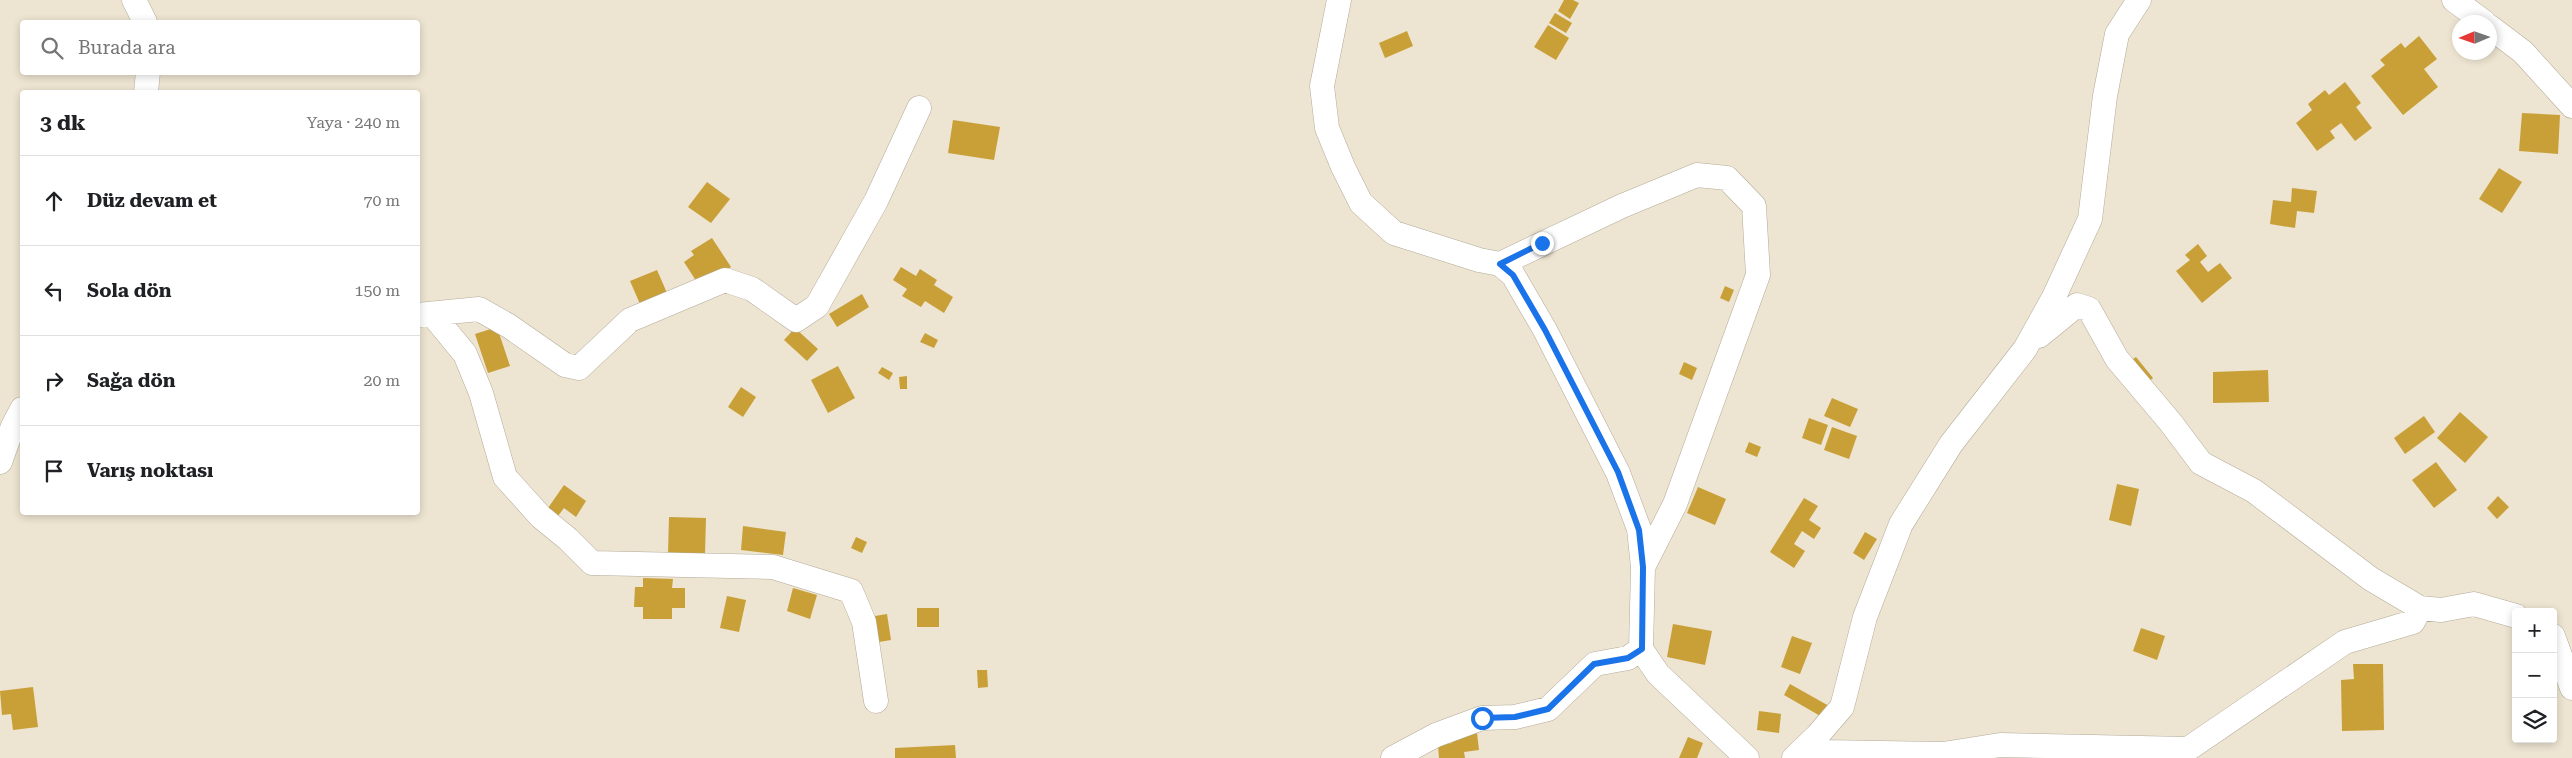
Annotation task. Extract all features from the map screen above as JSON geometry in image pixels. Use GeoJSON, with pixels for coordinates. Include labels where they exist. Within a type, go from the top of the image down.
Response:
{"type":"FeatureCollection","features":[{"type":"Feature","properties":{"kind":"street"},"geometry":{"type":"LineString","coordinates":[[134,0],[144,20]]}},
{"type":"Feature","properties":{"kind":"street"},"geometry":{"type":"LineString","coordinates":[[1339,0],[1322,86],[1327,128],[1343,167],[1361,203],[1394,233],[1479,260],[1500,264],[1513,275],[1545,330],[1618,472],[1639,530],[1643,567],[1642,649],[1658,674],[1747,758]]}},
{"type":"Feature","properties":{"kind":"street"},"geometry":{"type":"LineString","coordinates":[[1794,758],[1817,736],[1842,707],[1865,617],[1902,524],[1951,444],[2024,349],[2054,297],[2090,218],[2106,96],[2117,34],[2139,0]]}},
{"type":"Feature","properties":{"kind":"street"},"geometry":{"type":"LineString","coordinates":[[2454,0],[2474,15]]}},
{"type":"Feature","properties":{"kind":"street"},"geometry":{"type":"LineString","coordinates":[[2497,32],[2523,52],[2572,106]]}},
{"type":"Feature","properties":{"kind":"street"},"geometry":{"type":"LineString","coordinates":[[146,90],[148,75]]}},
{"type":"Feature","properties":{"kind":"street"},"geometry":{"type":"LineString","coordinates":[[425,314],[479,309],[509,326],[565,366],[579,368],[630,320],[725,280],[752,289],[796,320],[818,306],[876,201],[919,108]]}},
{"type":"Feature","properties":{"kind":"street"},"geometry":{"type":"LineString","coordinates":[[1500,264],[1622,206],[1697,175],[1727,178],[1754,206],[1758,275],[1675,504],[1643,567]]}},
{"type":"Feature","properties":{"kind":"street"},"geometry":{"type":"LineString","coordinates":[[2024,349],[2077,305],[2089,309],[2116,359],[2171,422],[2201,463],[2254,491],[2371,579],[2420,608],[2441,610],[2474,604],[2512,615]]}},
{"type":"Feature","properties":{"kind":"street"},"geometry":{"type":"LineString","coordinates":[[425,314],[465,354],[481,393],[505,476],[541,518],[568,539],[592,563],[773,567],[850,591],[864,622],[876,701]]}},
{"type":"Feature","properties":{"kind":"street"},"geometry":{"type":"LineString","coordinates":[[0,462],[13,426],[20,413]]}},
{"type":"Feature","properties":{"kind":"street"},"geometry":{"type":"LineString","coordinates":[[1811,758],[1822,752],[1943,754],[2000,745],[2188,748],[2345,642],[2413,622],[2420,608]]}},
{"type":"Feature","properties":{"kind":"street"},"geometry":{"type":"LineString","coordinates":[[2557,647],[2572,688]]}},
{"type":"Feature","properties":{"kind":"street"},"geometry":{"type":"LineString","coordinates":[[1393,758],[1436,735],[1482,718],[1515,717],[1548,709],[1594,664],[1628,658],[1642,649]]}},
{"type":"Feature","properties":{"kind":"building"},"geometry":{"type":"Polygon","coordinates":[[[1564,0],[1573,0],[1579,3],[1570,19],[1558,11],[1564,0]]]}},
{"type":"Feature","properties":{"kind":"building"},"geometry":{"type":"Polygon","coordinates":[[[1555,13],[1572,23],[1566,33],[1549,23],[1555,13]]]}},
{"type":"Feature","properties":{"kind":"building"},"geometry":{"type":"Polygon","coordinates":[[[1548,25],[1569,38],[1556,60],[1534,47],[1548,25]]]}},
{"type":"Feature","properties":{"kind":"building"},"geometry":{"type":"Polygon","coordinates":[[[1407,31],[1413,46],[1385,58],[1379,43],[1407,31]]]}},
{"type":"Feature","properties":{"kind":"building"},"geometry":{"type":"Polygon","coordinates":[[[2419,36],[2437,59],[2424,69],[2438,87],[2403,115],[2371,76],[2385,65],[2380,60],[2401,43],[2405,48],[2419,36]]]}},
{"type":"Feature","properties":{"kind":"building"},"geometry":{"type":"Polygon","coordinates":[[[2345,82],[2361,103],[2356,107],[2372,128],[2355,141],[2341,123],[2330,131],[2335,138],[2317,151],[2296,123],[2312,110],[2308,104],[2325,90],[2329,95],[2345,82]]]}},
{"type":"Feature","properties":{"kind":"building"},"geometry":{"type":"Polygon","coordinates":[[[2522,113],[2560,115],[2558,154],[2519,151],[2522,113]]]}},
{"type":"Feature","properties":{"kind":"building"},"geometry":{"type":"Polygon","coordinates":[[[953,120],[1000,127],[994,160],[948,153],[953,120]]]}},
{"type":"Feature","properties":{"kind":"building"},"geometry":{"type":"Polygon","coordinates":[[[2499,168],[2522,182],[2502,213],[2479,199],[2499,168]]]}},
{"type":"Feature","properties":{"kind":"building"},"geometry":{"type":"Polygon","coordinates":[[[707,182],[730,199],[711,223],[688,207],[707,182]]]}},
{"type":"Feature","properties":{"kind":"building"},"geometry":{"type":"Polygon","coordinates":[[[2292,188],[2317,191],[2314,213],[2297,211],[2295,228],[2270,224],[2273,200],[2291,202],[2292,188]]]}},
{"type":"Feature","properties":{"kind":"building"},"geometry":{"type":"Polygon","coordinates":[[[712,238],[731,267],[700,287],[684,262],[694,255],[691,251],[712,238]]]}},
{"type":"Feature","properties":{"kind":"building"},"geometry":{"type":"Polygon","coordinates":[[[2198,244],[2207,256],[2200,262],[2208,272],[2220,263],[2232,278],[2202,303],[2176,271],[2190,260],[2185,255],[2198,244]]]}},
{"type":"Feature","properties":{"kind":"building"},"geometry":{"type":"Polygon","coordinates":[[[901,267],[916,276],[920,269],[937,280],[934,285],[953,297],[944,313],[925,301],[921,307],[902,296],[907,289],[893,280],[901,267]]]}},
{"type":"Feature","properties":{"kind":"building"},"geometry":{"type":"Polygon","coordinates":[[[657,270],[667,293],[640,304],[630,281],[657,270]]]}},
{"type":"Feature","properties":{"kind":"building"},"geometry":{"type":"Polygon","coordinates":[[[1725,286],[1734,290],[1729,302],[1720,298],[1725,286]]]}},
{"type":"Feature","properties":{"kind":"building"},"geometry":{"type":"Polygon","coordinates":[[[862,294],[869,307],[837,327],[829,314],[862,294]]]}},
{"type":"Feature","properties":{"kind":"building"},"geometry":{"type":"Polygon","coordinates":[[[497,327],[510,366],[488,373],[475,334],[497,327]]]}},
{"type":"Feature","properties":{"kind":"building"},"geometry":{"type":"Polygon","coordinates":[[[795,328],[818,349],[807,361],[784,340],[795,328]]]}},
{"type":"Feature","properties":{"kind":"building"},"geometry":{"type":"Polygon","coordinates":[[[925,333],[938,340],[934,348],[920,342],[925,333]]]}},
{"type":"Feature","properties":{"kind":"building"},"geometry":{"type":"Polygon","coordinates":[[[2136,357],[2153,378],[2146,384],[2129,362],[2136,357]]]}},
{"type":"Feature","properties":{"kind":"building"},"geometry":{"type":"Polygon","coordinates":[[[1684,362],[1697,368],[1692,380],[1679,374],[1684,362]]]}},
{"type":"Feature","properties":{"kind":"building"},"geometry":{"type":"Polygon","coordinates":[[[838,366],[855,398],[828,413],[811,380],[838,366]]]}},
{"type":"Feature","properties":{"kind":"building"},"geometry":{"type":"Polygon","coordinates":[[[882,367],[893,373],[889,380],[878,373],[882,367]]]}},
{"type":"Feature","properties":{"kind":"building"},"geometry":{"type":"Polygon","coordinates":[[[2268,370],[2269,402],[2213,403],[2213,372],[2268,370]]]}},
{"type":"Feature","properties":{"kind":"building"},"geometry":{"type":"Polygon","coordinates":[[[907,376],[907,389],[900,389],[899,377],[907,376]]]}},
{"type":"Feature","properties":{"kind":"building"},"geometry":{"type":"Polygon","coordinates":[[[741,387],[756,397],[743,417],[728,407],[741,387]]]}},
{"type":"Feature","properties":{"kind":"building"},"geometry":{"type":"Polygon","coordinates":[[[1832,398],[1858,409],[1850,427],[1824,416],[1832,398]]]}},
{"type":"Feature","properties":{"kind":"building"},"geometry":{"type":"Polygon","coordinates":[[[2460,412],[2488,437],[2465,463],[2437,438],[2460,412]]]}},
{"type":"Feature","properties":{"kind":"building"},"geometry":{"type":"Polygon","coordinates":[[[2424,416],[2435,432],[2405,454],[2394,438],[2424,416]]]}},
{"type":"Feature","properties":{"kind":"building"},"geometry":{"type":"Polygon","coordinates":[[[1809,418],[1828,425],[1821,445],[1802,438],[1809,418]]]}},
{"type":"Feature","properties":{"kind":"building"},"geometry":{"type":"Polygon","coordinates":[[[1832,427],[1857,436],[1849,459],[1824,450],[1832,427]]]}},
{"type":"Feature","properties":{"kind":"building"},"geometry":{"type":"Polygon","coordinates":[[[1749,442],[1761,447],[1757,457],[1745,452],[1749,442]]]}},
{"type":"Feature","properties":{"kind":"building"},"geometry":{"type":"Polygon","coordinates":[[[2436,462],[2457,490],[2434,508],[2412,480],[2436,462]]]}},
{"type":"Feature","properties":{"kind":"building"},"geometry":{"type":"Polygon","coordinates":[[[2117,484],[2139,489],[2131,526],[2109,520],[2117,484]]]}},
{"type":"Feature","properties":{"kind":"building"},"geometry":{"type":"Polygon","coordinates":[[[564,485],[586,501],[576,517],[564,508],[558,516],[548,508],[564,485]]]}},
{"type":"Feature","properties":{"kind":"building"},"geometry":{"type":"Polygon","coordinates":[[[1698,487],[1726,499],[1715,525],[1687,513],[1698,487]]]}},
{"type":"Feature","properties":{"kind":"building"},"geometry":{"type":"Polygon","coordinates":[[[2498,496],[2509,507],[2497,519],[2487,508],[2498,496]]]}},
{"type":"Feature","properties":{"kind":"building"},"geometry":{"type":"Polygon","coordinates":[[[1804,498],[1818,506],[1809,520],[1821,528],[1814,539],[1802,531],[1794,544],[1805,551],[1794,568],[1770,552],[1804,498]]]}},
{"type":"Feature","properties":{"kind":"building"},"geometry":{"type":"Polygon","coordinates":[[[669,517],[706,518],[705,553],[668,553],[669,517]]]}},
{"type":"Feature","properties":{"kind":"building"},"geometry":{"type":"Polygon","coordinates":[[[743,526],[786,532],[783,555],[741,550],[743,526]]]}},
{"type":"Feature","properties":{"kind":"building"},"geometry":{"type":"Polygon","coordinates":[[[1865,532],[1877,539],[1864,560],[1853,553],[1865,532]]]}},
{"type":"Feature","properties":{"kind":"building"},"geometry":{"type":"Polygon","coordinates":[[[856,537],[867,542],[862,553],[851,548],[856,537]]]}},
{"type":"Feature","properties":{"kind":"building"},"geometry":{"type":"Polygon","coordinates":[[[643,578],[673,579],[672,588],[685,588],[685,608],[672,608],[672,619],[643,619],[643,607],[634,607],[635,587],[643,587],[643,578]]]}},
{"type":"Feature","properties":{"kind":"building"},"geometry":{"type":"Polygon","coordinates":[[[793,588],[817,595],[810,619],[787,611],[793,588]]]}},
{"type":"Feature","properties":{"kind":"building"},"geometry":{"type":"Polygon","coordinates":[[[727,596],[746,600],[739,632],[720,628],[727,596]]]}},
{"type":"Feature","properties":{"kind":"building"},"geometry":{"type":"Polygon","coordinates":[[[917,608],[939,608],[939,627],[917,627],[917,608]]]}},
{"type":"Feature","properties":{"kind":"building"},"geometry":{"type":"Polygon","coordinates":[[[887,614],[891,640],[873,643],[869,617],[887,614]]]}},
{"type":"Feature","properties":{"kind":"building"},"geometry":{"type":"Polygon","coordinates":[[[1673,624],[1712,631],[1705,665],[1667,657],[1673,624]]]}},
{"type":"Feature","properties":{"kind":"building"},"geometry":{"type":"Polygon","coordinates":[[[2141,628],[2165,636],[2157,660],[2133,651],[2141,628]]]}},
{"type":"Feature","properties":{"kind":"building"},"geometry":{"type":"Polygon","coordinates":[[[1792,636],[1812,643],[1800,674],[1781,667],[1792,636]]]}},
{"type":"Feature","properties":{"kind":"building"},"geometry":{"type":"Polygon","coordinates":[[[2353,664],[2383,664],[2384,730],[2342,731],[2341,680],[2354,679],[2353,664]]]}},
{"type":"Feature","properties":{"kind":"building"},"geometry":{"type":"Polygon","coordinates":[[[977,670],[987,670],[988,687],[978,688],[977,670]]]}},
{"type":"Feature","properties":{"kind":"building"},"geometry":{"type":"Polygon","coordinates":[[[1790,684],[1829,706],[1822,717],[1784,695],[1790,684]]]}},
{"type":"Feature","properties":{"kind":"building"},"geometry":{"type":"Polygon","coordinates":[[[33,687],[38,727],[13,730],[11,714],[2,715],[0,691],[33,687]]]}},
{"type":"Feature","properties":{"kind":"building"},"geometry":{"type":"Polygon","coordinates":[[[1759,711],[1781,714],[1779,733],[1757,730],[1759,711]]]}},
{"type":"Feature","properties":{"kind":"building"},"geometry":{"type":"Polygon","coordinates":[[[1477,733],[1479,750],[1464,752],[1465,758],[1439,758],[1438,745],[1452,743],[1452,737],[1477,733]]]}},
{"type":"Feature","properties":{"kind":"building"},"geometry":{"type":"Polygon","coordinates":[[[1688,737],[1703,743],[1697,758],[1679,758],[1688,737]]]}},
{"type":"Feature","properties":{"kind":"building"},"geometry":{"type":"Polygon","coordinates":[[[955,745],[956,758],[895,758],[895,748],[955,745]]]}},
{"type":"Feature","properties":{"kind":"route"},"geometry":{"type":"LineString","coordinates":[[1482,718],[1515,717],[1548,709],[1594,664],[1628,658],[1642,649],[1641,602],[1643,567],[1639,530],[1618,472],[1578,398],[1545,330],[1513,275],[1500,264],[1542,243]]}}]}
